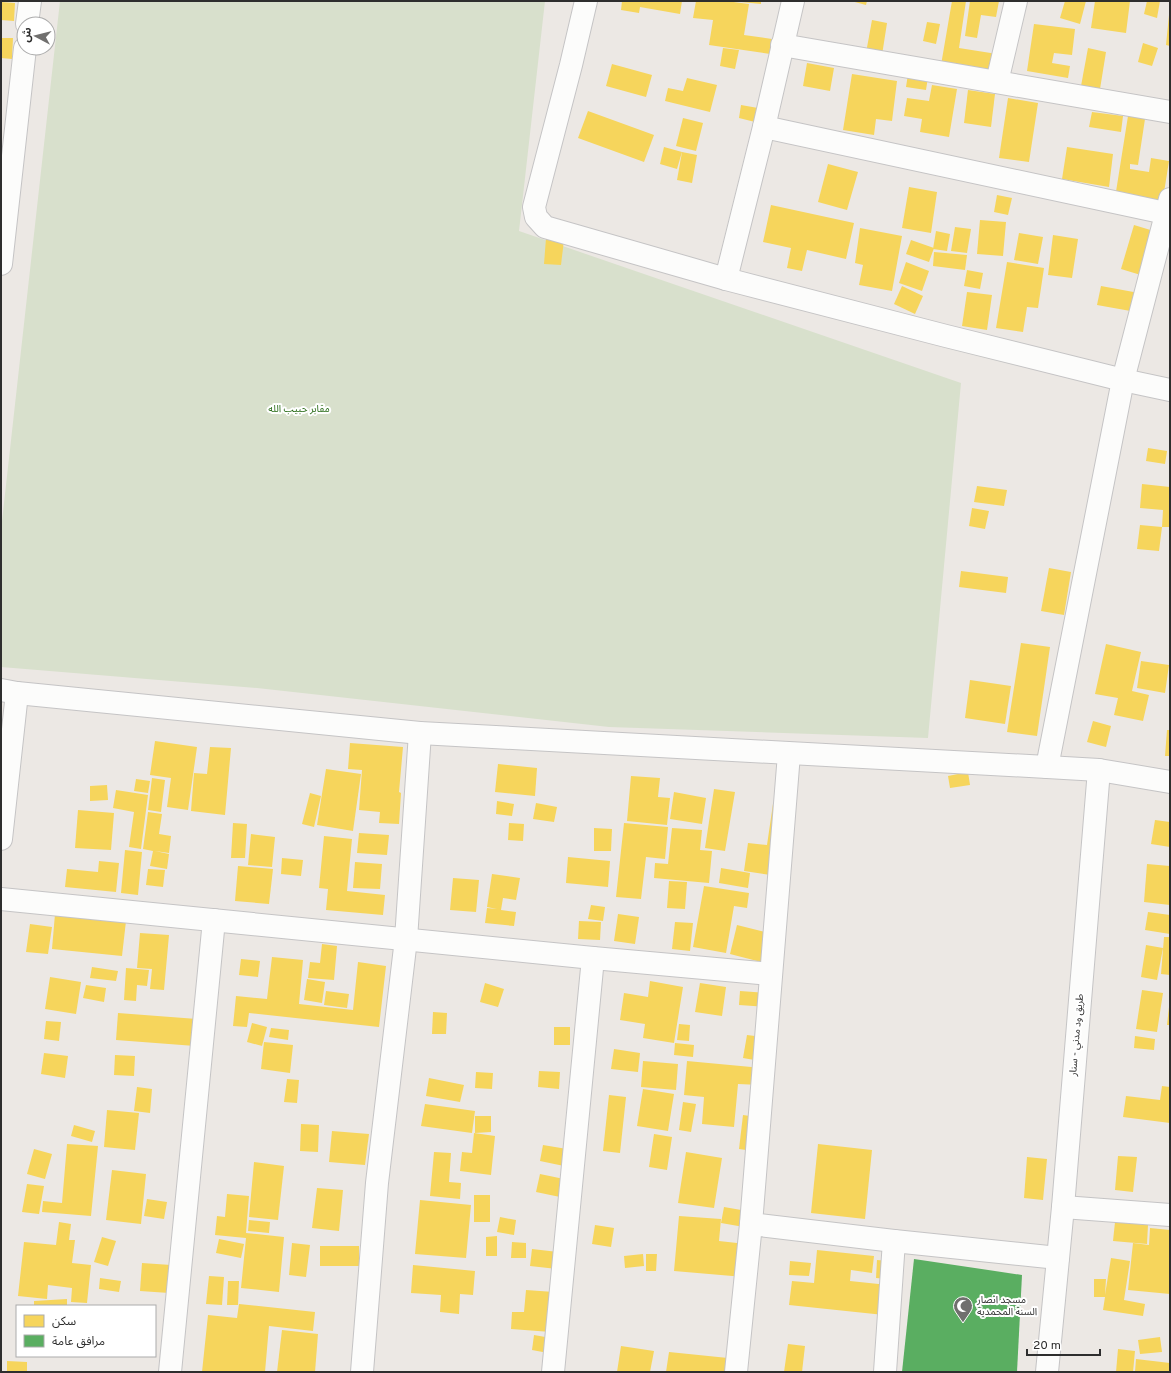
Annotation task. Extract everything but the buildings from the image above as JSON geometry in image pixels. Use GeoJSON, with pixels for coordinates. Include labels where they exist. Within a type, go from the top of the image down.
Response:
{"type":"FeatureCollection","features":[{"type":"Feature","properties":{"kind":"street"},"geometry":{"type":"LineString","coordinates":[[29,16],[30,1]]}},
{"type":"Feature","properties":{"kind":"street"},"geometry":{"type":"LineString","coordinates":[[586,1],[534,208],[536,217],[545,227],[726,279],[1123,380],[1170,390]]}},
{"type":"Feature","properties":{"kind":"street"},"geometry":{"type":"LineString","coordinates":[[726,279],[764,127],[793,1]]}},
{"type":"Feature","properties":{"kind":"street"},"geometry":{"type":"LineString","coordinates":[[997,82],[1016,1]]}},
{"type":"Feature","properties":{"kind":"street"},"geometry":{"type":"LineString","coordinates":[[782,45],[1170,112]]}},
{"type":"Feature","properties":{"kind":"street"},"geometry":{"type":"LineString","coordinates":[[1,264],[9,118],[23,56]]}},
{"type":"Feature","properties":{"kind":"street"},"geometry":{"type":"LineString","coordinates":[[764,127],[1169,209],[1123,380],[1047,767]]}},
{"type":"Feature","properties":{"kind":"street"},"geometry":{"type":"LineString","coordinates":[[1,838],[9,692],[420,733],[1099,770],[1170,782]]}},
{"type":"Feature","properties":{"kind":"street"},"geometry":{"type":"LineString","coordinates":[[362,1372],[377,1183],[406,939],[420,733]]}},
{"type":"Feature","properties":{"kind":"street"},"geometry":{"type":"LineString","coordinates":[[736,1372],[751,1224],[789,754]]}},
{"type":"Feature","properties":{"kind":"street","name":"طريق ود مدني - سنار"},"geometry":{"type":"LineString","coordinates":[[1047,1372],[1063,1207],[1099,770]]}},
{"type":"Feature","properties":{"kind":"street"},"geometry":{"type":"LineString","coordinates":[[1,899],[593,958],[771,974]]}},
{"type":"Feature","properties":{"kind":"street"},"geometry":{"type":"LineString","coordinates":[[170,1372],[214,920]]}},
{"type":"Feature","properties":{"kind":"street"},"geometry":{"type":"LineString","coordinates":[[553,1372],[593,958]]}},
{"type":"Feature","properties":{"kind":"street"},"geometry":{"type":"LineString","coordinates":[[1063,1207],[1170,1216]]}},
{"type":"Feature","properties":{"kind":"street"},"geometry":{"type":"LineString","coordinates":[[751,1224],[1058,1258]]}},
{"type":"Feature","properties":{"kind":"street"},"geometry":{"type":"LineString","coordinates":[[885,1372],[894,1241]]}},
{"type":"Feature","properties":{"kind":"green space","name":"مقابر حبيب الله"},"geometry":{"type":"Polygon","coordinates":[[[60,1],[545,1],[519,231],[961,383],[928,738],[609,727],[257,688],[1,667],[1,530],[54,56],[56,56],[56,37],[60,1]]]}},
{"type":"Feature","properties":{"kind":"place","name":"مسجد انصار السنة المحمدية"},"geometry":{"type":"Point","coordinates":[963,1323]}}]}
